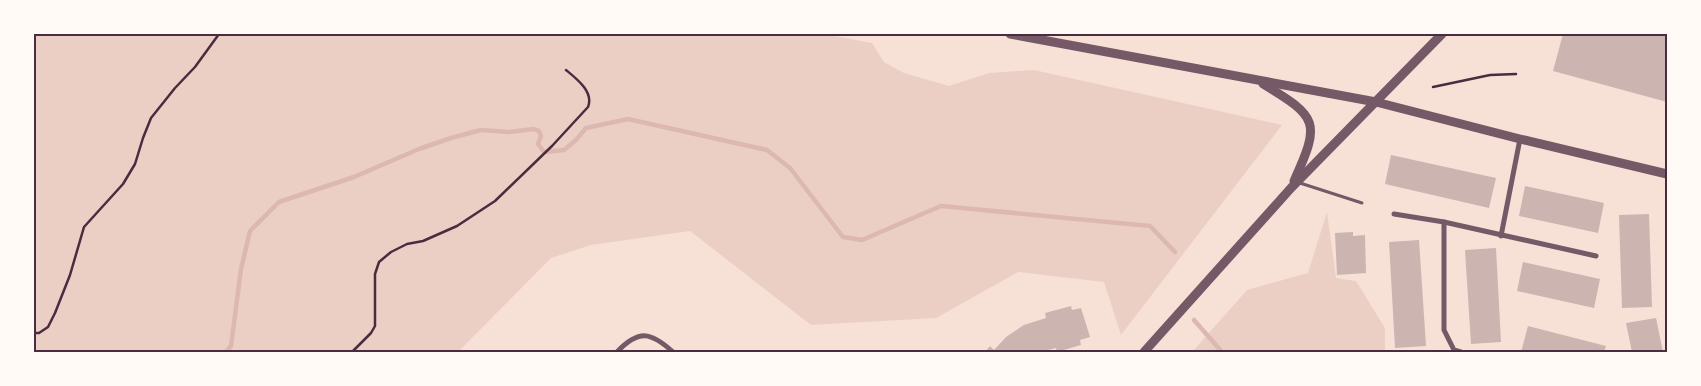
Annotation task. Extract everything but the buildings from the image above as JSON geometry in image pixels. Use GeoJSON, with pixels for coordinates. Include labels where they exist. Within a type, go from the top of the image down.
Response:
{"type":"FeatureCollection","features":[{"type":"Feature","properties":{"kind":"street"},"geometry":{"type":"LineString","coordinates":[[1010,34],[1037,36],[1259,81],[1376,102],[1667,174]]}},
{"type":"Feature","properties":{"kind":"street"},"geometry":{"type":"LineString","coordinates":[[1144,352],[1294,185],[1442,34]]}},
{"type":"Feature","properties":{"kind":"street"},"geometry":{"type":"LineString","coordinates":[[1259,81],[1293,102],[1304,111],[1309,120],[1312,135],[1294,185]]}},
{"type":"Feature","properties":{"kind":"street"},"geometry":{"type":"LineString","coordinates":[[1501,236],[1520,139]]}},
{"type":"Feature","properties":{"kind":"street"},"geometry":{"type":"LineString","coordinates":[[1394,214],[1444,222],[1596,256]]}},
{"type":"Feature","properties":{"kind":"street"},"geometry":{"type":"LineString","coordinates":[[1444,222],[1444,330],[1454,350],[1461,352]]}},
{"type":"Feature","properties":{"kind":"street"},"geometry":{"type":"LineString","coordinates":[[617,352],[629,340],[644,336],[662,342],[673,352]]}},
{"type":"Feature","properties":{"kind":"lane"},"geometry":{"type":"LineString","coordinates":[[1294,185],[1362,203]]}},
{"type":"Feature","properties":{"kind":"path"},"geometry":{"type":"LineString","coordinates":[[34,333],[39,333],[48,326],[70,275],[84,228],[123,184],[135,164],[142,138],[151,118],[195,67],[219,34]]}},
{"type":"Feature","properties":{"kind":"path"},"geometry":{"type":"LineString","coordinates":[[352,352],[371,333],[375,326],[374,274],[379,262],[391,252],[407,244],[423,241],[457,226],[495,201],[552,146],[588,107],[589,95],[578,80],[566,70]]}},
{"type":"Feature","properties":{"kind":"path"},"geometry":{"type":"LineString","coordinates":[[1433,87],[1490,75],[1516,74]]}},
{"type":"Feature","properties":{"kind":"shaded area"},"geometry":{"type":"Polygon","coordinates":[[[34,34],[824,34],[872,43],[884,62],[904,73],[949,86],[989,73],[1034,70],[1282,125],[1121,335],[1104,282],[1018,272],[936,318],[811,325],[690,231],[591,245],[551,258],[458,352],[34,352],[34,34]]]}},
{"type":"Feature","properties":{"kind":"shaded area"},"geometry":{"type":"Polygon","coordinates":[[[1327,212],[1336,278],[1356,281],[1385,328],[1385,352],[1192,352],[1247,290],[1308,273],[1327,212]]]}},
{"type":"Feature","properties":{"kind":"waterway"},"geometry":{"type":"LineString","coordinates":[[226,352],[231,346],[241,269],[250,231],[279,202],[354,177],[419,149],[481,130],[509,132],[534,129],[539,131],[541,136],[538,144],[544,152],[564,150],[586,128],[628,119],[767,150],[790,168],[843,237],[862,240],[941,206],[1150,226],[1175,252]]}},
{"type":"Feature","properties":{"kind":"waterway"},"geometry":{"type":"LineString","coordinates":[[1194,320],[1222,352]]}}]}
